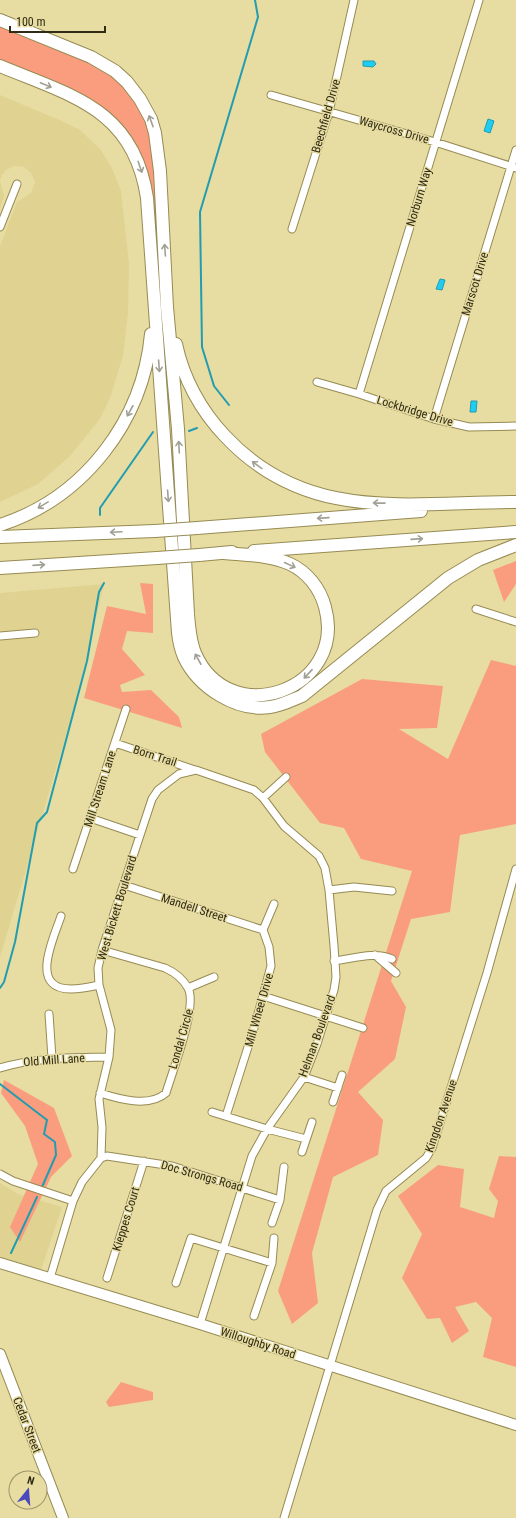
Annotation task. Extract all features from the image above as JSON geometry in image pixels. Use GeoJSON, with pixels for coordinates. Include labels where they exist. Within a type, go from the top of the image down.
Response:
{"type":"FeatureCollection","features":[{"type":"Feature","properties":{"kind":"highway"},"geometry":{"type":"LineString","coordinates":[[0,20],[104,64],[127,82],[142,102],[151,119],[157,140],[168,289],[188,614],[193,648],[207,672],[231,690],[244,694],[260,695],[274,694],[290,688],[311,671],[324,651],[328,622],[321,596],[308,576],[290,564],[266,558],[224,553]]}},
{"type":"Feature","properties":{"kind":"highway"},"geometry":{"type":"LineString","coordinates":[[3,69],[91,106],[103,114],[126,139],[141,167],[145,185],[178,633],[184,658],[205,686],[224,697],[248,706],[269,708],[291,701],[302,696],[448,578],[478,560],[516,545]]}},
{"type":"Feature","properties":{"kind":"highway"},"geometry":{"type":"LineString","coordinates":[[0,525],[27,514],[60,494],[89,470],[118,433],[134,404],[146,367],[151,334],[152,277]]}},
{"type":"Feature","properties":{"kind":"highway"},"geometry":{"type":"LineString","coordinates":[[168,289],[177,346],[185,372],[194,392],[220,430],[241,452],[266,471],[306,491],[328,498],[353,502],[516,503]]}},
{"type":"Feature","properties":{"kind":"highway"},"geometry":{"type":"LineString","coordinates":[[0,538],[197,528],[516,503]]}},
{"type":"Feature","properties":{"kind":"highway"},"geometry":{"type":"LineString","coordinates":[[0,568],[516,532]]}},
{"type":"Feature","properties":{"kind":"street","name":"Beechfield Drive"},"geometry":{"type":"LineString","coordinates":[[292,230],[329,112],[354,0]]}},
{"type":"Feature","properties":{"kind":"street","name":"Norburn Way"},"geometry":{"type":"LineString","coordinates":[[359,394],[479,0]]}},
{"type":"Feature","properties":{"kind":"street","name":"Waycross Drive"},"geometry":{"type":"LineString","coordinates":[[271,95],[435,142],[513,167]]}},
{"type":"Feature","properties":{"kind":"street","name":"Marscot Drive"},"geometry":{"type":"LineString","coordinates":[[434,419],[513,167],[516,150]]}},
{"type":"Feature","properties":{"kind":"street"},"geometry":{"type":"LineString","coordinates":[[0,227],[17,184]]}},
{"type":"Feature","properties":{"kind":"street","name":"Lockbridge Drive"},"geometry":{"type":"LineString","coordinates":[[317,382],[359,394],[434,419],[469,427],[516,426]]}},
{"type":"Feature","properties":{"kind":"street"},"geometry":{"type":"LineString","coordinates":[[476,609],[516,622]]}},
{"type":"Feature","properties":{"kind":"street"},"geometry":{"type":"LineString","coordinates":[[0,636],[36,633]]}},
{"type":"Feature","properties":{"kind":"street","name":"Mill Stream Lane"},"geometry":{"type":"LineString","coordinates":[[73,869],[126,709]]}},
{"type":"Feature","properties":{"kind":"street","name":"Born Trail"},"geometry":{"type":"LineString","coordinates":[[115,744],[196,770]]}},
{"type":"Feature","properties":{"kind":"street"},"geometry":{"type":"LineString","coordinates":[[196,770],[246,786],[254,790],[263,798],[286,777]]}},
{"type":"Feature","properties":{"kind":"street","name":"West Bickett Boulevard"},"geometry":{"type":"LineString","coordinates":[[100,1158],[100,1093],[109,1057],[111,1030],[99,985],[98,968],[102,950],[152,799],[158,790],[179,774],[196,770]]}},
{"type":"Feature","properties":{"kind":"street","name":"Helman Boulevard"},"geometry":{"type":"LineString","coordinates":[[200,1324],[252,1156],[267,1130],[304,1077],[326,1016],[334,990],[336,977],[329,890],[325,868],[319,856],[284,826],[263,798]]}},
{"type":"Feature","properties":{"kind":"street"},"geometry":{"type":"LineString","coordinates":[[90,818],[140,835]]}},
{"type":"Feature","properties":{"kind":"street","name":"Kingdon Avenue"},"geometry":{"type":"LineString","coordinates":[[284,1518],[377,1210],[386,1191],[426,1158],[432,1148],[487,973],[516,869]]}},
{"type":"Feature","properties":{"kind":"street","name":"Mandell Street"},"geometry":{"type":"LineString","coordinates":[[124,885],[263,930]]}},
{"type":"Feature","properties":{"kind":"street"},"geometry":{"type":"LineString","coordinates":[[329,890],[354,887],[392,891]]}},
{"type":"Feature","properties":{"kind":"street"},"geometry":{"type":"LineString","coordinates":[[263,930],[274,904]]}},
{"type":"Feature","properties":{"kind":"street"},"geometry":{"type":"LineString","coordinates":[[61,916],[47,959],[46,967],[48,978],[55,984],[70,989],[99,985]]}},
{"type":"Feature","properties":{"kind":"street","name":"Mill Wheel Drive"},"geometry":{"type":"LineString","coordinates":[[226,1116],[272,966],[269,947],[263,930]]}},
{"type":"Feature","properties":{"kind":"street"},"geometry":{"type":"LineString","coordinates":[[102,950],[165,968],[181,979],[188,988],[214,977]]}},
{"type":"Feature","properties":{"kind":"street"},"geometry":{"type":"LineString","coordinates":[[375,956],[396,973]]}},
{"type":"Feature","properties":{"kind":"street"},"geometry":{"type":"LineString","coordinates":[[334,961],[375,956],[384,956],[392,959]]}},
{"type":"Feature","properties":{"kind":"street","name":"Londal Circle"},"geometry":{"type":"LineString","coordinates":[[100,1093],[127,1100],[138,1101],[158,1099],[166,1093],[192,1000],[188,988]]}},
{"type":"Feature","properties":{"kind":"street"},"geometry":{"type":"LineString","coordinates":[[264,996],[363,1028]]}},
{"type":"Feature","properties":{"kind":"street"},"geometry":{"type":"LineString","coordinates":[[49,1014],[52,1058]]}},
{"type":"Feature","properties":{"kind":"street","name":"Old Mill Lane"},"geometry":{"type":"LineString","coordinates":[[0,1068],[14,1064],[52,1058],[109,1057]]}},
{"type":"Feature","properties":{"kind":"street"},"geometry":{"type":"LineString","coordinates":[[333,1102],[342,1075]]}},
{"type":"Feature","properties":{"kind":"street"},"geometry":{"type":"LineString","coordinates":[[304,1077],[338,1088]]}},
{"type":"Feature","properties":{"kind":"street"},"geometry":{"type":"LineString","coordinates":[[212,1112],[267,1130],[306,1139]]}},
{"type":"Feature","properties":{"kind":"street"},"geometry":{"type":"LineString","coordinates":[[302,1152],[312,1122]]}},
{"type":"Feature","properties":{"kind":"street","name":"Doc Strongs Road"},"geometry":{"type":"LineString","coordinates":[[100,1158],[107,1156],[172,1166],[280,1200]]}},
{"type":"Feature","properties":{"kind":"street"},"geometry":{"type":"LineString","coordinates":[[50,1278],[73,1201],[82,1182],[100,1158]]}},
{"type":"Feature","properties":{"kind":"street","name":"Kieppes Court"},"geometry":{"type":"LineString","coordinates":[[107,1278],[144,1161]]}},
{"type":"Feature","properties":{"kind":"street"},"geometry":{"type":"LineString","coordinates":[[272,1223],[280,1200],[284,1167]]}},
{"type":"Feature","properties":{"kind":"street"},"geometry":{"type":"LineString","coordinates":[[0,1174],[13,1181],[73,1201]]}},
{"type":"Feature","properties":{"kind":"street"},"geometry":{"type":"LineString","coordinates":[[176,1283],[191,1238],[223,1246],[272,1263]]}},
{"type":"Feature","properties":{"kind":"street"},"geometry":{"type":"LineString","coordinates":[[254,1316],[272,1263],[274,1238]]}},
{"type":"Feature","properties":{"kind":"street","name":"Willoughby Road"},"geometry":{"type":"LineString","coordinates":[[0,1263],[200,1324],[516,1426]]}},
{"type":"Feature","properties":{"kind":"street","name":"Cedar Street"},"geometry":{"type":"LineString","coordinates":[[0,1354],[63,1518]]}},
{"type":"Feature","properties":{"kind":"shaded area"},"geometry":{"type":"Polygon","coordinates":[[[0,25],[84,59],[104,70],[118,81],[131,95],[147,124],[153,149],[160,272],[156,255],[150,183],[141,156],[128,134],[112,117],[93,102],[48,80],[0,61],[0,25]]]}},
{"type":"Feature","properties":{"kind":"shaded area"},"geometry":{"type":"Polygon","coordinates":[[[0,95],[80,130],[100,149],[112,168],[121,191],[129,264],[128,312],[123,356],[110,398],[100,419],[70,456],[38,484],[0,502],[0,246],[17,202],[31,193],[35,182],[31,173],[24,167],[14,166],[6,170],[0,181],[0,95]]]}},
{"type":"Feature","properties":{"kind":"shaded area"},"geometry":{"type":"Polygon","coordinates":[[[0,181],[4,196],[0,208],[0,181]]]}},
{"type":"Feature","properties":{"kind":"shaded area"},"geometry":{"type":"Polygon","coordinates":[[[516,561],[516,584],[504,602],[493,570],[516,561]]]}},
{"type":"Feature","properties":{"kind":"shaded area"},"geometry":{"type":"Polygon","coordinates":[[[140,583],[153,584],[153,633],[127,631],[122,649],[145,675],[120,685],[122,692],[151,690],[179,717],[182,728],[84,698],[107,606],[146,614],[140,583]]]}},
{"type":"Feature","properties":{"kind":"shaded area"},"geometry":{"type":"Polygon","coordinates":[[[104,584],[77,698],[0,957],[0,593],[104,584]]]}},
{"type":"Feature","properties":{"kind":"shaded area"},"geometry":{"type":"Polygon","coordinates":[[[491,660],[516,666],[516,824],[460,835],[450,912],[411,919],[391,981],[406,1007],[395,1059],[358,1092],[383,1120],[378,1155],[333,1177],[312,1253],[318,1303],[292,1324],[278,1291],[412,871],[361,859],[344,828],[320,823],[265,752],[261,734],[362,679],[443,686],[437,728],[399,729],[448,759],[491,660]]]}},
{"type":"Feature","properties":{"kind":"shaded area"},"geometry":{"type":"Polygon","coordinates":[[[4,1080],[54,1108],[72,1156],[51,1177],[20,1242],[10,1227],[38,1164],[25,1126],[1,1093],[4,1080]]]}},
{"type":"Feature","properties":{"kind":"shaded area"},"geometry":{"type":"Polygon","coordinates":[[[499,1156],[516,1157],[516,1367],[483,1357],[492,1318],[476,1302],[455,1307],[469,1331],[452,1343],[440,1318],[427,1319],[402,1278],[422,1234],[398,1196],[438,1165],[464,1169],[460,1207],[494,1218],[498,1201],[489,1189],[499,1156]]]}},
{"type":"Feature","properties":{"kind":"shaded area"},"geometry":{"type":"Polygon","coordinates":[[[0,1183],[18,1194],[62,1207],[41,1270],[0,1257],[0,1183]]]}},
{"type":"Feature","properties":{"kind":"shaded area"},"geometry":{"type":"Polygon","coordinates":[[[121,1382],[153,1392],[153,1400],[109,1407],[106,1402],[121,1382]]]}},
{"type":"Feature","properties":{"kind":"water"},"geometry":{"type":"Polygon","coordinates":[[[363,61],[374,61],[376,64],[373,67],[363,66],[363,61]]]}},
{"type":"Feature","properties":{"kind":"water"},"geometry":{"type":"Polygon","coordinates":[[[488,119],[494,121],[490,133],[484,131],[488,119]]]}},
{"type":"Feature","properties":{"kind":"water"},"geometry":{"type":"Polygon","coordinates":[[[440,279],[445,280],[442,290],[436,289],[440,279]]]}},
{"type":"Feature","properties":{"kind":"water"},"geometry":{"type":"Polygon","coordinates":[[[471,401],[477,401],[476,412],[470,412],[471,401]]]}},
{"type":"Feature","properties":{"kind":"waterway"},"geometry":{"type":"LineString","coordinates":[[229,405],[214,386],[202,347],[200,212],[258,17],[255,0]]}},
{"type":"Feature","properties":{"kind":"waterway"},"geometry":{"type":"LineString","coordinates":[[189,431],[197,428]]}},
{"type":"Feature","properties":{"kind":"waterway"},"geometry":{"type":"LineString","coordinates":[[100,515],[100,508],[153,432]]}},
{"type":"Feature","properties":{"kind":"waterway"},"geometry":{"type":"LineString","coordinates":[[0,988],[4,982],[15,942],[37,823],[47,812],[87,661],[99,592],[104,583]]}},
{"type":"Feature","properties":{"kind":"waterway"},"geometry":{"type":"LineString","coordinates":[[0,1084],[47,1120],[44,1134],[55,1142],[56,1155],[42,1187]]}},
{"type":"Feature","properties":{"kind":"waterway"},"geometry":{"type":"LineString","coordinates":[[11,1253],[37,1197]]}}]}
